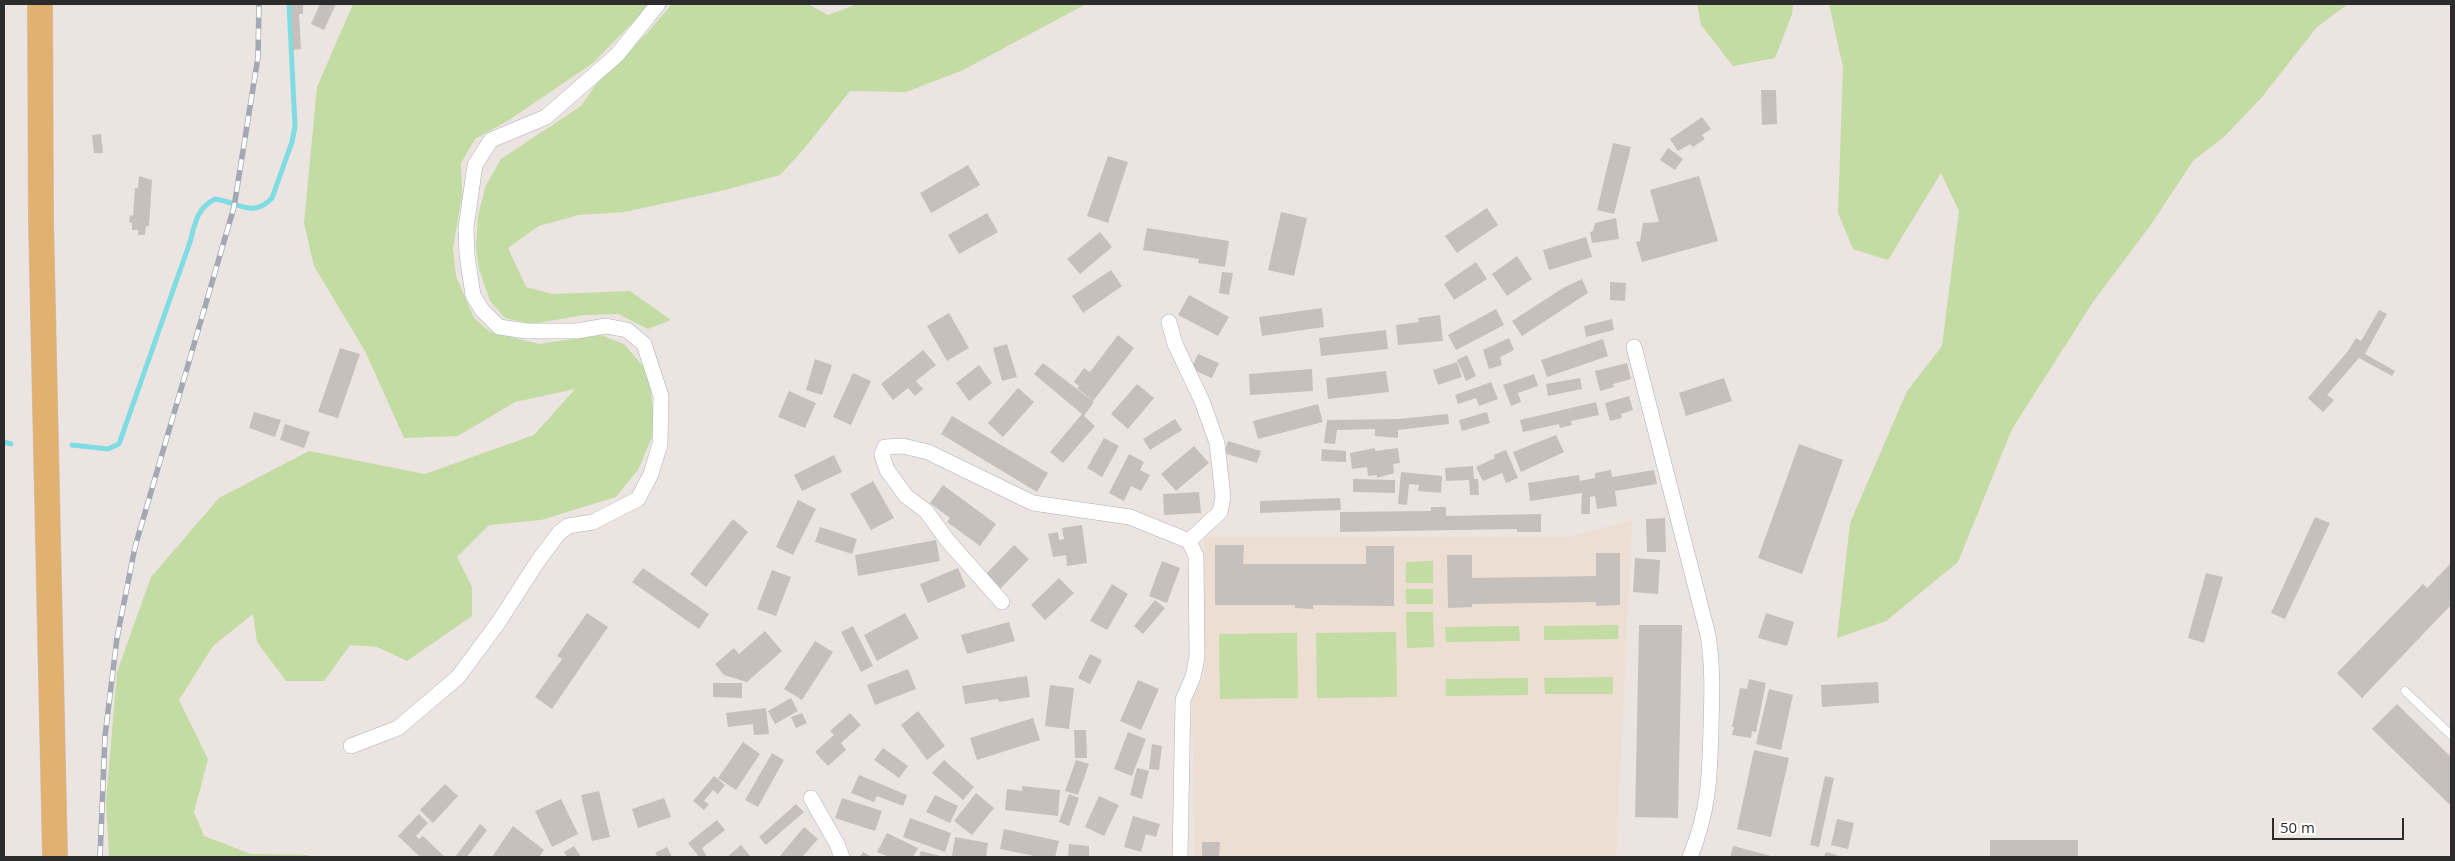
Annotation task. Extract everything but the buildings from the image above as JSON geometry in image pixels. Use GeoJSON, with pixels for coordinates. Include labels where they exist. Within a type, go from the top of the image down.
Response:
{"type":"FeatureCollection","features":[{"type":"Feature","properties":{"kind":"main road"},"geometry":{"type":"LineString","coordinates":[[40,4],[41,221],[55,857]]}},
{"type":"Feature","properties":{"kind":"street"},"geometry":{"type":"LineString","coordinates":[[351,746],[398,728],[458,678],[559,533],[568,526],[593,522],[638,499],[651,474],[660,444],[661,396],[644,344],[627,330],[606,326],[577,331],[535,331],[499,327],[482,310],[473,295],[467,255],[466,228],[475,165],[491,140],[546,116],[617,55],[658,4]]}},
{"type":"Feature","properties":{"kind":"street"},"geometry":{"type":"LineString","coordinates":[[1169,322],[1175,344],[1202,401],[1216,443],[1223,498],[1220,512],[1190,541]]}},
{"type":"Feature","properties":{"kind":"street"},"geometry":{"type":"LineString","coordinates":[[1634,347],[1708,635],[1713,663],[1709,789],[1705,814],[1690,857]]}},
{"type":"Feature","properties":{"kind":"street"},"geometry":{"type":"LineString","coordinates":[[1002,602],[948,541],[926,511],[906,496],[887,470],[882,455],[884,447],[903,446],[928,452],[1034,502],[1130,517],[1190,541],[1196,556],[1197,657],[1193,677],[1183,700],[1180,857]]}},
{"type":"Feature","properties":{"kind":"street"},"geometry":{"type":"LineString","coordinates":[[811,798],[837,844],[842,857]]}},
{"type":"Feature","properties":{"kind":"lane"},"geometry":{"type":"LineString","coordinates":[[2405,690],[2451,735]]}},
{"type":"Feature","properties":{"kind":"shaded area"},"geometry":{"type":"Polygon","coordinates":[[[1632,520],[1616,857],[1195,857],[1192,700],[1204,678],[1204,537],[1567,537],[1632,520]]]}},
{"type":"Feature","properties":{"kind":"green space"},"geometry":{"type":"Polygon","coordinates":[[[353,4],[649,4],[593,63],[509,120],[475,139],[461,163],[462,195],[453,249],[456,276],[474,318],[490,332],[539,344],[601,335],[624,344],[649,373],[653,411],[652,437],[638,470],[616,497],[541,520],[489,525],[457,557],[472,587],[472,616],[407,661],[377,647],[350,645],[324,681],[286,681],[257,642],[253,614],[213,646],[179,700],[208,759],[194,812],[204,836],[251,854],[308,855],[312,857],[109,857],[106,802],[117,672],[151,577],[219,498],[309,451],[425,474],[534,435],[575,389],[515,402],[458,436],[404,438],[365,351],[314,266],[304,223],[317,87],[353,4]]]}},
{"type":"Feature","properties":{"kind":"green space"},"geometry":{"type":"Polygon","coordinates":[[[672,4],[808,4],[828,15],[858,4],[1086,4],[963,70],[906,92],[850,91],[803,150],[780,175],[725,190],[625,212],[578,215],[539,226],[508,248],[526,287],[552,294],[630,291],[671,320],[648,329],[618,314],[584,315],[532,324],[505,318],[490,301],[479,269],[476,248],[478,215],[486,185],[501,159],[581,106],[597,83],[648,32],[672,4]]]}},
{"type":"Feature","properties":{"kind":"green space"},"geometry":{"type":"Polygon","coordinates":[[[1697,4],[1793,4],[1792,14],[1775,58],[1733,66],[1701,25],[1697,4]]]}},
{"type":"Feature","properties":{"kind":"green space"},"geometry":{"type":"Polygon","coordinates":[[[1829,4],[2348,4],[2317,27],[2262,97],[2225,136],[2193,161],[2150,226],[2093,302],[2012,429],[1958,562],[1886,621],[1837,638],[1850,523],[1907,391],[1942,346],[1959,211],[1941,173],[1888,260],[1853,249],[1838,213],[1843,67],[1829,4]]]}},
{"type":"Feature","properties":{"kind":"green space"},"geometry":{"type":"Polygon","coordinates":[[[1433,561],[1433,583],[1406,583],[1406,562],[1433,561]]]}},
{"type":"Feature","properties":{"kind":"green space"},"geometry":{"type":"Polygon","coordinates":[[[1406,589],[1433,589],[1433,604],[1406,604],[1406,589]]]}},
{"type":"Feature","properties":{"kind":"green space"},"geometry":{"type":"Polygon","coordinates":[[[1406,612],[1433,612],[1434,647],[1407,648],[1406,612]]]}},
{"type":"Feature","properties":{"kind":"green space"},"geometry":{"type":"Polygon","coordinates":[[[1618,625],[1618,639],[1544,640],[1544,626],[1618,625]]]}},
{"type":"Feature","properties":{"kind":"green space"},"geometry":{"type":"Polygon","coordinates":[[[1519,626],[1520,641],[1446,642],[1445,627],[1519,626]]]}},
{"type":"Feature","properties":{"kind":"green space"},"geometry":{"type":"Polygon","coordinates":[[[1396,632],[1397,697],[1317,698],[1316,633],[1396,632]]]}},
{"type":"Feature","properties":{"kind":"green space"},"geometry":{"type":"Polygon","coordinates":[[[1297,633],[1298,698],[1220,699],[1219,634],[1297,633]]]}},
{"type":"Feature","properties":{"kind":"green space"},"geometry":{"type":"Polygon","coordinates":[[[1613,677],[1613,694],[1545,694],[1544,678],[1613,677]]]}},
{"type":"Feature","properties":{"kind":"green space"},"geometry":{"type":"Polygon","coordinates":[[[1528,678],[1528,695],[1446,696],[1446,679],[1528,678]]]}},
{"type":"Feature","properties":{"kind":"waterway"},"geometry":{"type":"LineString","coordinates":[[72,445],[108,449],[119,444],[190,242],[195,222],[204,207],[215,199],[245,208],[252,208],[265,204],[272,198],[292,142],[295,126],[289,4]]}},
{"type":"Feature","properties":{"kind":"waterway"},"geometry":{"type":"LineString","coordinates":[[4,442],[11,444]]}},
{"type":"Feature","properties":{"kind":"railway"},"geometry":{"type":"LineString","coordinates":[[100,857],[105,736],[117,638],[135,547],[234,207],[258,57],[259,4]]}}]}
